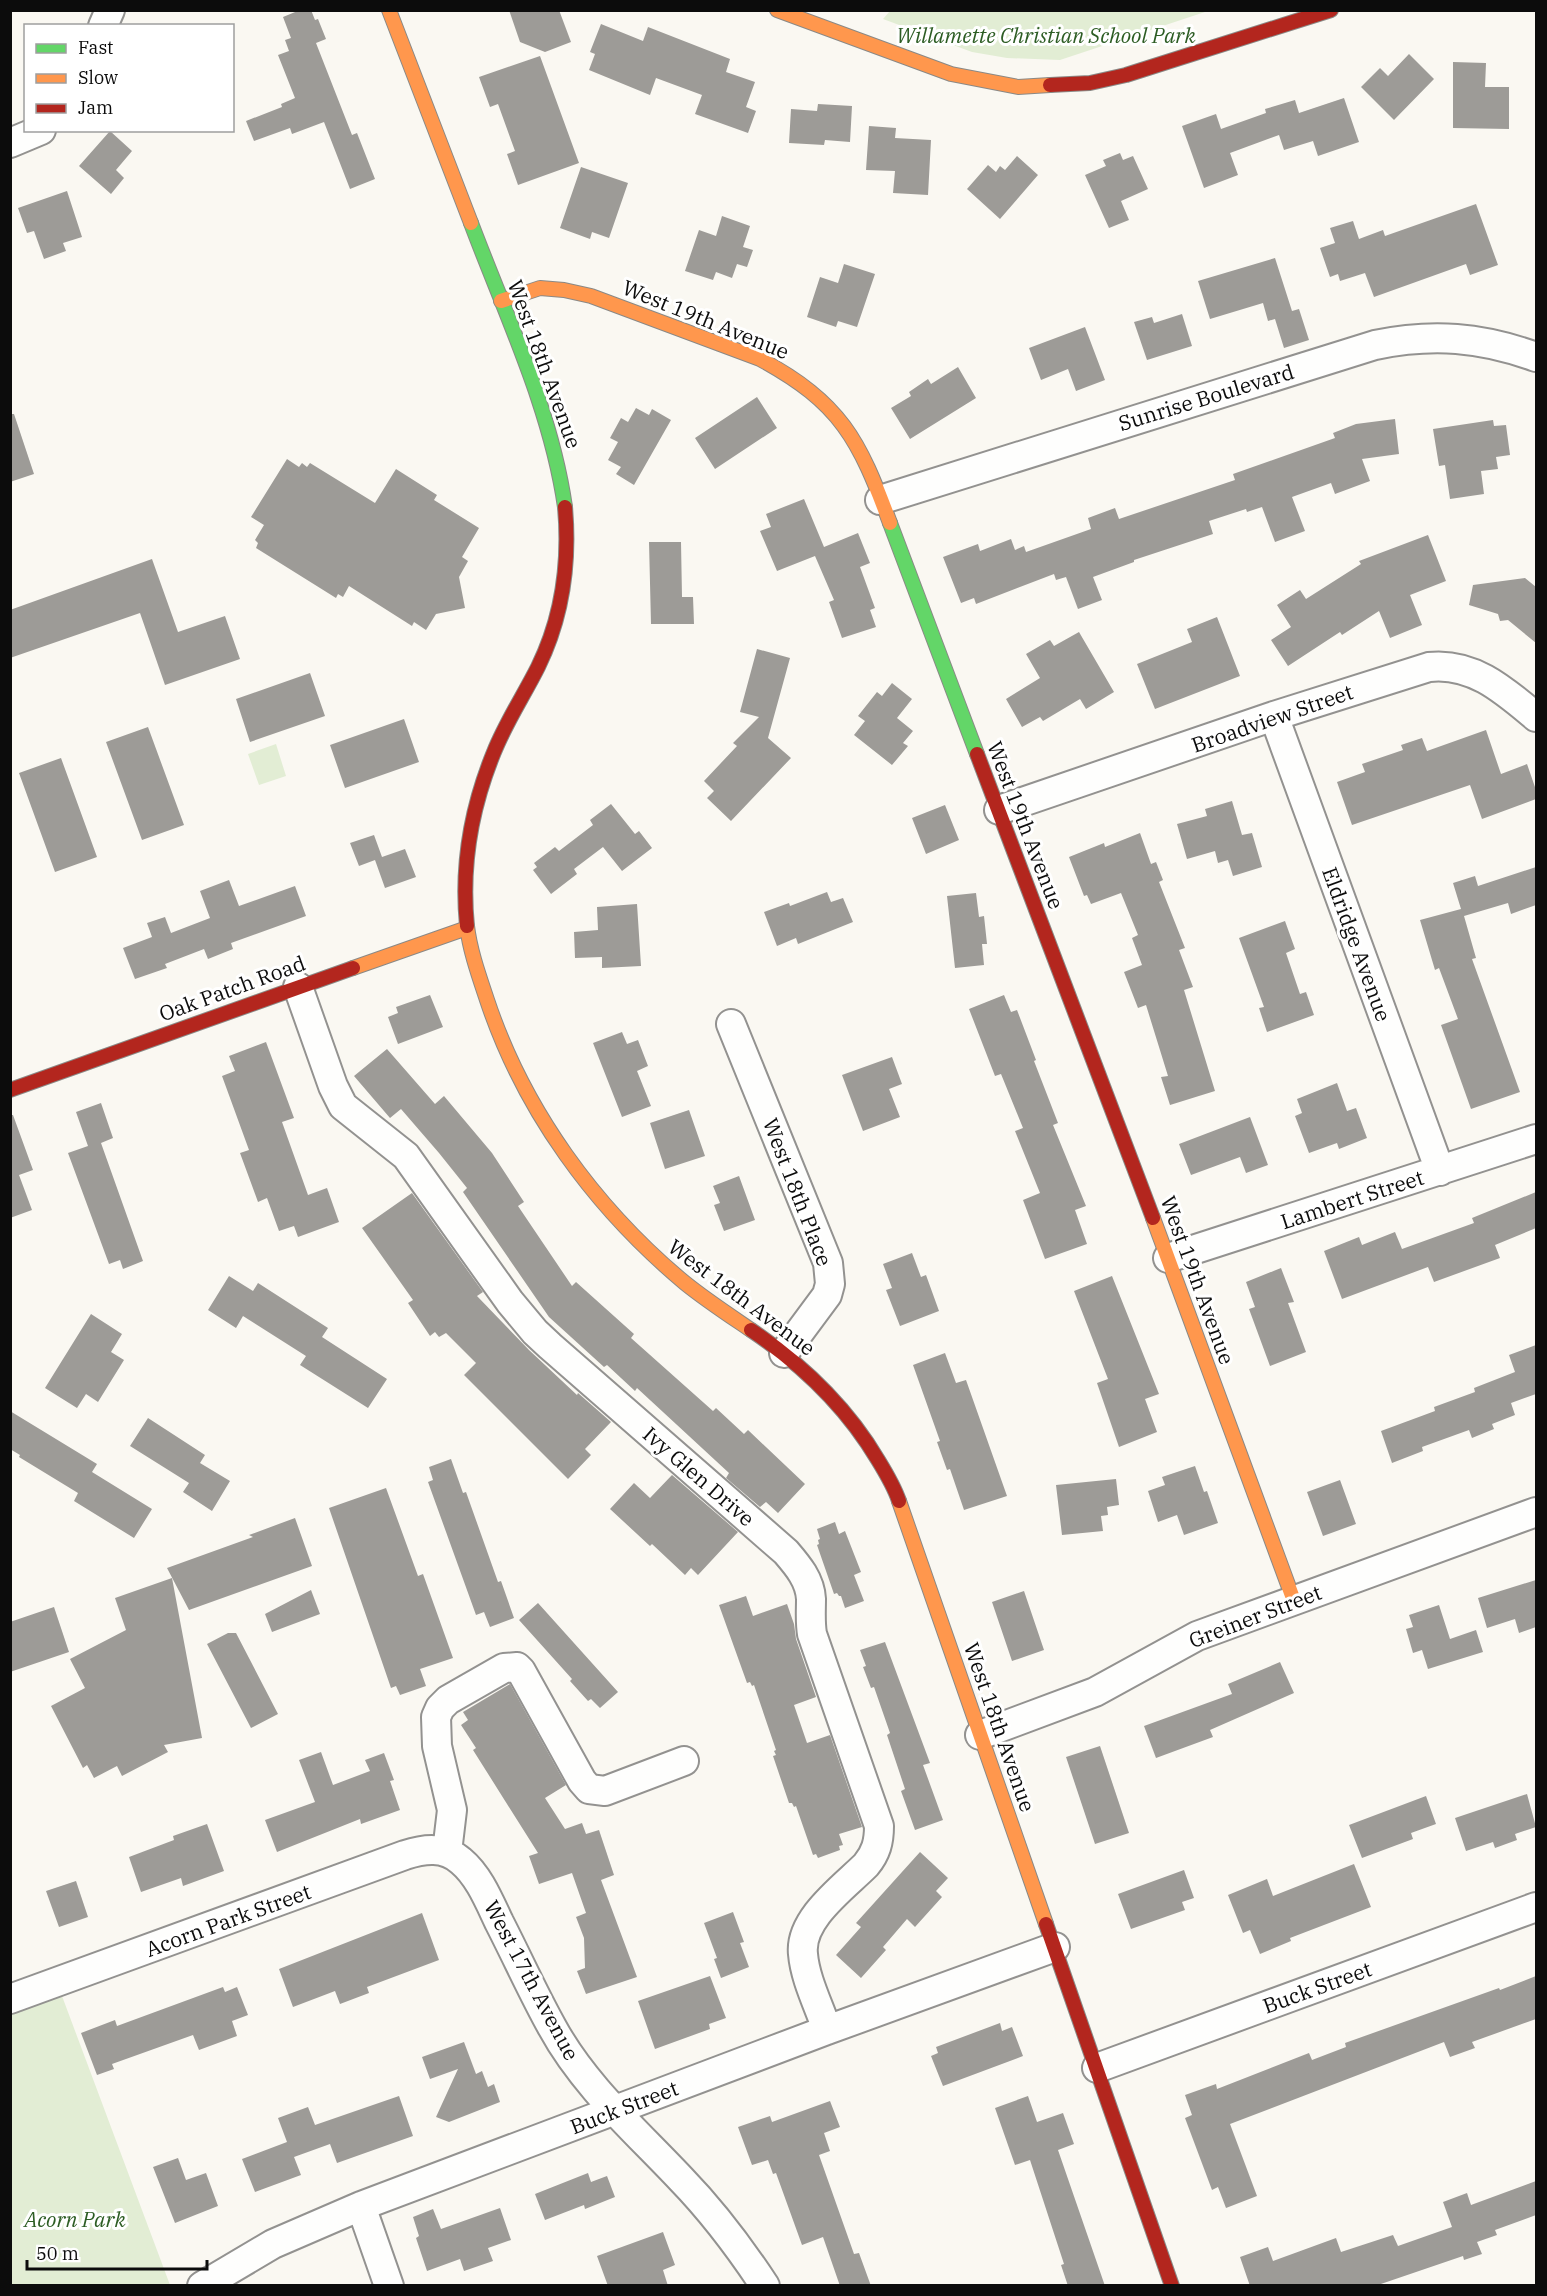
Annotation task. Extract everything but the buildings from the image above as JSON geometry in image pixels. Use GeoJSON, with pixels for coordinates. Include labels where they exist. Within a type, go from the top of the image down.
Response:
{"type":"FeatureCollection","features":[{"type":"Feature","properties":{"kind":"street"},"geometry":{"type":"LineString","coordinates":[[104,24],[110,10]]}},
{"type":"Feature","properties":{"kind":"street","name":"West 18th Avenue"},"geometry":{"type":"LineString","coordinates":[[389,10],[546,419],[558,462],[566,505],[567,558],[562,600],[534,678],[486,768],[473,813],[467,854],[467,928],[486,1000],[509,1058],[532,1102],[563,1152],[600,1199],[655,1258],[686,1284],[784,1353],[820,1384],[853,1420],[879,1459],[897,1494],[1172,2286]]}},
{"type":"Feature","properties":{"kind":"street"},"geometry":{"type":"LineString","coordinates":[[777,10],[951,74],[1018,87],[1090,83],[1126,75],[1331,10]]}},
{"type":"Feature","properties":{"kind":"street"},"geometry":{"type":"LineString","coordinates":[[10,143],[36,132]]}},
{"type":"Feature","properties":{"kind":"street","name":"West 19th Avenue"},"geometry":{"type":"LineString","coordinates":[[501,301],[540,288],[591,296],[760,359],[787,373],[816,393],[836,412],[854,440],[880,500],[999,810],[1294,1601]]}},
{"type":"Feature","properties":{"kind":"street","name":"Sunrise Boulevard"},"geometry":{"type":"LineString","coordinates":[[880,500],[1375,345],[1403,339],[1434,337],[1473,339],[1536,357]]}},
{"type":"Feature","properties":{"kind":"street","name":"Broadview Street"},"geometry":{"type":"LineString","coordinates":[[999,810],[1274,716],[1416,670],[1443,665],[1459,668],[1484,678],[1507,693],[1536,717]]}},
{"type":"Feature","properties":{"kind":"street","name":"Eldridge Avenue"},"geometry":{"type":"LineString","coordinates":[[1274,716],[1440,1171]]}},
{"type":"Feature","properties":{"kind":"street","name":"Oak Patch Road"},"geometry":{"type":"LineString","coordinates":[[10,1090],[467,928]]}},
{"type":"Feature","properties":{"kind":"street","name":"Ivy Glen Drive"},"geometry":{"type":"LineString","coordinates":[[298,987],[333,1086],[343,1106],[406,1156],[522,1317],[550,1346],[786,1552],[808,1582],[812,1634],[879,1826],[878,1846],[873,1856],[817,1913],[809,1924],[804,1938],[802,1951],[804,1963],[827,2030]]}},
{"type":"Feature","properties":{"kind":"street","name":"West 18th Place"},"geometry":{"type":"LineString","coordinates":[[730,1024],[830,1274],[827,1295],[784,1353]]}},
{"type":"Feature","properties":{"kind":"street","name":"Lambert Street"},"geometry":{"type":"LineString","coordinates":[[1168,1258],[1536,1139]]}},
{"type":"Feature","properties":{"kind":"street","name":"Greiner Street"},"geometry":{"type":"LineString","coordinates":[[980,1735],[1078,1700],[1197,1636],[1536,1512]]}},
{"type":"Feature","properties":{"kind":"street"},"geometry":{"type":"LineString","coordinates":[[447,1852],[452,1810],[435,1732],[436,1717],[440,1708],[448,1700],[504,1668],[517,1667],[582,1781],[589,1789],[605,1791],[684,1761]]}},
{"type":"Feature","properties":{"kind":"street","name":"Acorn Park Street"},"geometry":{"type":"LineString","coordinates":[[10,1999],[405,1855],[432,1850],[447,1852]]}},
{"type":"Feature","properties":{"kind":"street","name":"West 17th Avenue"},"geometry":{"type":"LineString","coordinates":[[447,1852],[460,1860],[483,1889],[562,2044],[615,2111],[683,2181],[734,2239],[765,2286]]}},
{"type":"Feature","properties":{"kind":"street","name":"Buck Street"},"geometry":{"type":"LineString","coordinates":[[1097,2067],[1536,1906]]}},
{"type":"Feature","properties":{"kind":"street","name":"Buck Street"},"geometry":{"type":"LineString","coordinates":[[202,2286],[273,2244],[361,2206],[1054,1947]]}},
{"type":"Feature","properties":{"kind":"street"},"geometry":{"type":"LineString","coordinates":[[361,2206],[389,2286]]}},
{"type":"Feature","properties":{"kind":"green space","name":"Willamette Christian School Park"},"geometry":{"type":"Polygon","coordinates":[[[890,11],[1208,11],[1060,60],[1007,58],[972,52],[883,19],[890,11]]]}},
{"type":"Feature","properties":{"kind":"green space"},"geometry":{"type":"Polygon","coordinates":[[[276,744],[286,776],[259,785],[248,754],[276,744]]]}},
{"type":"Feature","properties":{"kind":"green space","name":"Acorn Park"},"geometry":{"type":"Polygon","coordinates":[[[62,1996],[170,2285],[11,2285],[11,2014],[62,1996]]]}},
{"type":"Feature","properties":{"kind":"traffic: fast"},"geometry":{"type":"LineString","coordinates":[[471,223],[538,399],[549,434],[565,507]]}},
{"type":"Feature","properties":{"kind":"traffic: fast"},"geometry":{"type":"LineString","coordinates":[[890,523],[977,754]]}},
{"type":"Feature","properties":{"kind":"traffic: slow"},"geometry":{"type":"LineString","coordinates":[[389,10],[471,223]]}},
{"type":"Feature","properties":{"kind":"traffic: slow"},"geometry":{"type":"LineString","coordinates":[[777,10],[951,74],[1018,87],[1050,85]]}},
{"type":"Feature","properties":{"kind":"traffic: slow"},"geometry":{"type":"LineString","coordinates":[[501,301],[540,288],[591,296],[760,359],[810,391],[844,426],[868,468],[890,523]]}},
{"type":"Feature","properties":{"kind":"traffic: slow"},"geometry":{"type":"LineString","coordinates":[[467,926],[478,973],[502,1041],[542,1119],[566,1155],[621,1223],[652,1254],[685,1283],[751,1330]]}},
{"type":"Feature","properties":{"kind":"traffic: slow"},"geometry":{"type":"LineString","coordinates":[[353,968],[467,928]]}},
{"type":"Feature","properties":{"kind":"traffic: slow"},"geometry":{"type":"LineString","coordinates":[[1153,1218],[1294,1601]]}},
{"type":"Feature","properties":{"kind":"traffic: slow"},"geometry":{"type":"LineString","coordinates":[[899,1501],[1046,1924]]}},
{"type":"Feature","properties":{"kind":"traffic: jam"},"geometry":{"type":"LineString","coordinates":[[1050,85],[1090,83],[1126,75],[1331,10]]}},
{"type":"Feature","properties":{"kind":"traffic: jam"},"geometry":{"type":"LineString","coordinates":[[467,926],[465,881],[470,838],[479,794],[499,741],[547,648],[559,609],[565,569],[565,507]]}},
{"type":"Feature","properties":{"kind":"traffic: jam"},"geometry":{"type":"LineString","coordinates":[[977,754],[1153,1218]]}},
{"type":"Feature","properties":{"kind":"traffic: jam"},"geometry":{"type":"LineString","coordinates":[[10,1090],[353,968]]}},
{"type":"Feature","properties":{"kind":"traffic: jam"},"geometry":{"type":"LineString","coordinates":[[751,1330],[806,1372],[837,1404],[865,1440],[890,1480],[899,1501]]}},
{"type":"Feature","properties":{"kind":"traffic: jam"},"geometry":{"type":"LineString","coordinates":[[1046,1924],[1172,2286]]}}]}
